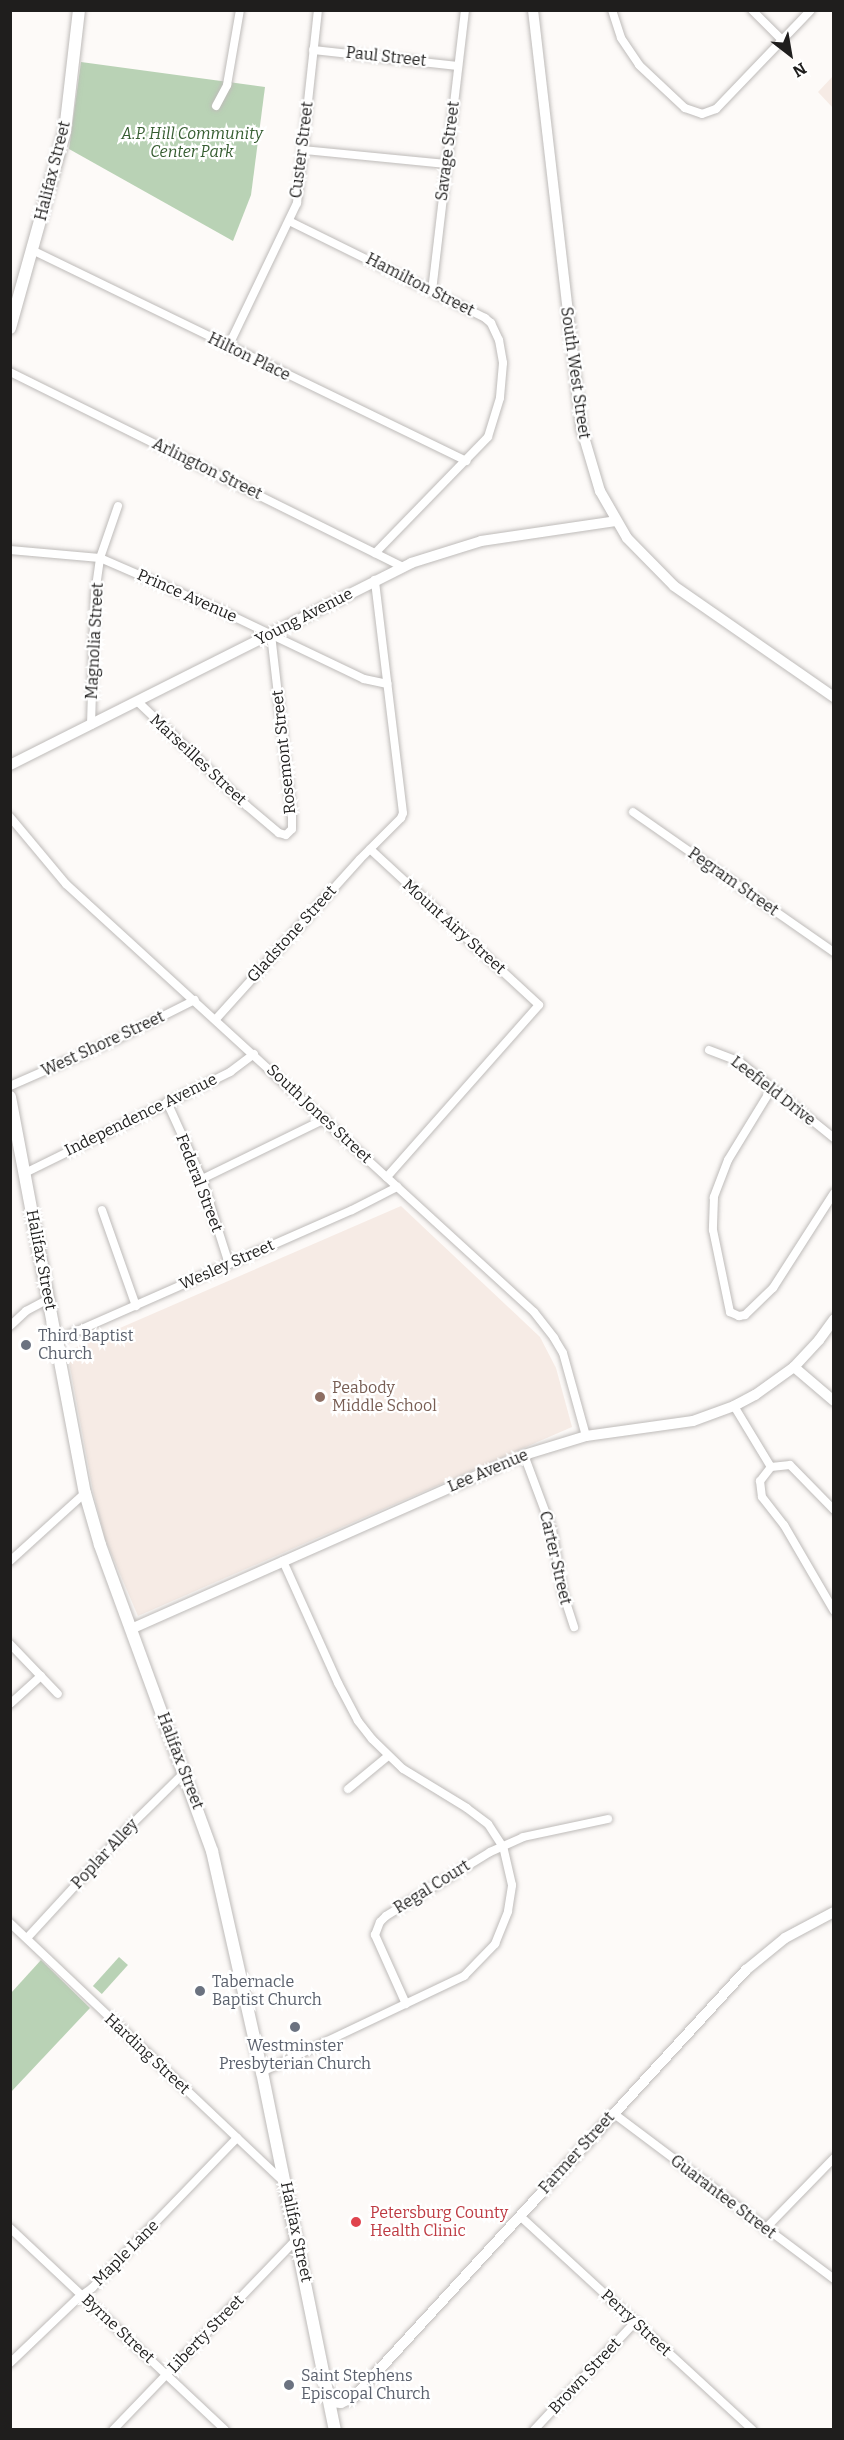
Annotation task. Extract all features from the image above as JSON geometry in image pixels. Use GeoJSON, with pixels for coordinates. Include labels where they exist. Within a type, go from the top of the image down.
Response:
{"type":"FeatureCollection","features":[{"type":"Feature","properties":{"kind":"main road","name":"Halifax Street"},"geometry":{"type":"LineString","coordinates":[[10,328],[65,131],[79,10]]}},
{"type":"Feature","properties":{"kind":"main road","name":"Halifax Street"},"geometry":{"type":"LineString","coordinates":[[10,1097],[85,1493],[131,1629],[185,1772],[219,1875],[298,2238],[335,2430]]}},
{"type":"Feature","properties":{"kind":"street"},"geometry":{"type":"LineString","coordinates":[[216,106],[227,85],[240,10]]}},
{"type":"Feature","properties":{"kind":"street","name":"Custer Street"},"geometry":{"type":"LineString","coordinates":[[228,347],[289,221],[300,187],[318,10]]}},
{"type":"Feature","properties":{"kind":"street","name":"Savage Street"},"geometry":{"type":"LineString","coordinates":[[432,291],[465,10]]}},
{"type":"Feature","properties":{"kind":"street","name":"South West Street"},"geometry":{"type":"LineString","coordinates":[[533,10],[581,427],[595,480],[616,521],[640,554],[674,585],[834,697]]}},
{"type":"Feature","properties":{"kind":"street"},"geometry":{"type":"LineString","coordinates":[[612,10],[621,38],[639,65],[685,108],[696,113],[716,109],[811,10]]}},
{"type":"Feature","properties":{"kind":"street"},"geometry":{"type":"LineString","coordinates":[[752,10],[782,40]]}},
{"type":"Feature","properties":{"kind":"street","name":"Paul Street"},"geometry":{"type":"LineString","coordinates":[[314,50],[458,66]]}},
{"type":"Feature","properties":{"kind":"street"},"geometry":{"type":"LineString","coordinates":[[304,150],[447,164]]}},
{"type":"Feature","properties":{"kind":"street","name":"Hamilton Street"},"geometry":{"type":"LineString","coordinates":[[289,221],[432,291],[491,323],[502,350],[497,414],[488,437],[375,553]]}},
{"type":"Feature","properties":{"kind":"street","name":"Hilton Place"},"geometry":{"type":"LineString","coordinates":[[32,250],[466,461]]}},
{"type":"Feature","properties":{"kind":"street","name":"Arlington Street"},"geometry":{"type":"LineString","coordinates":[[10,372],[403,567]]}},
{"type":"Feature","properties":{"kind":"street","name":"Magnolia Street"},"geometry":{"type":"LineString","coordinates":[[91,725],[95,594],[100,558],[118,506]]}},
{"type":"Feature","properties":{"kind":"street","name":"Young Avenue"},"geometry":{"type":"LineString","coordinates":[[10,765],[403,567],[481,541],[616,521]]}},
{"type":"Feature","properties":{"kind":"street","name":"Prince Avenue"},"geometry":{"type":"LineString","coordinates":[[10,550],[100,558],[271,634],[364,679],[387,684]]}},
{"type":"Feature","properties":{"kind":"street"},"geometry":{"type":"LineString","coordinates":[[370,849],[403,813],[375,580]]}},
{"type":"Feature","properties":{"kind":"street","name":"Rosemont Street"},"geometry":{"type":"LineString","coordinates":[[260,817],[282,835],[290,833],[292,829],[271,634]]}},
{"type":"Feature","properties":{"kind":"street","name":"Marseilles Street"},"geometry":{"type":"LineString","coordinates":[[137,701],[260,817]]}},
{"type":"Feature","properties":{"kind":"street","name":"Pegram Street"},"geometry":{"type":"LineString","coordinates":[[633,812],[834,952]]}},
{"type":"Feature","properties":{"kind":"street","name":"South Jones Street"},"geometry":{"type":"LineString","coordinates":[[10,816],[66,884],[325,1119],[543,1323],[554,1338],[568,1366],[586,1436]]}},
{"type":"Feature","properties":{"kind":"street","name":"Mount Airy Street"},"geometry":{"type":"LineString","coordinates":[[370,849],[539,1005],[387,1177]]}},
{"type":"Feature","properties":{"kind":"street","name":"Gladstone Street"},"geometry":{"type":"LineString","coordinates":[[216,1019],[370,849]]}},
{"type":"Feature","properties":{"kind":"street","name":"West Shore Street"},"geometry":{"type":"LineString","coordinates":[[10,1086],[117,1039],[195,1000]]}},
{"type":"Feature","properties":{"kind":"street","name":"Leefield Drive"},"geometry":{"type":"LineString","coordinates":[[709,1050],[735,1059],[834,1138]]}},
{"type":"Feature","properties":{"kind":"street","name":"Independence Avenue"},"geometry":{"type":"LineString","coordinates":[[25,1173],[230,1072],[254,1054]]}},
{"type":"Feature","properties":{"kind":"street"},"geometry":{"type":"LineString","coordinates":[[772,1088],[728,1160],[717,1184],[712,1213],[727,1306],[730,1312],[739,1316],[752,1309],[782,1276],[830,1208],[834,1193]]}},
{"type":"Feature","properties":{"kind":"street","name":"Federal Street"},"geometry":{"type":"LineString","coordinates":[[167,1102],[202,1179],[229,1264]]}},
{"type":"Feature","properties":{"kind":"street"},"geometry":{"type":"LineString","coordinates":[[202,1179],[325,1119]]}},
{"type":"Feature","properties":{"kind":"street","name":"Wesley Street"},"geometry":{"type":"LineString","coordinates":[[57,1340],[352,1210],[397,1187]]}},
{"type":"Feature","properties":{"kind":"street"},"geometry":{"type":"LineString","coordinates":[[102,1210],[136,1306]]}},
{"type":"Feature","properties":{"kind":"street"},"geometry":{"type":"LineString","coordinates":[[10,1326],[26,1311],[49,1299]]}},
{"type":"Feature","properties":{"kind":"street","name":"Lee Avenue"},"geometry":{"type":"LineString","coordinates":[[131,1629],[524,1455],[586,1436],[669,1427],[734,1407],[794,1367],[834,1319]]}},
{"type":"Feature","properties":{"kind":"street"},"geometry":{"type":"LineString","coordinates":[[794,1367],[834,1401]]}},
{"type":"Feature","properties":{"kind":"street"},"geometry":{"type":"LineString","coordinates":[[734,1407],[771,1467]]}},
{"type":"Feature","properties":{"kind":"street","name":"Carter Street"},"geometry":{"type":"LineString","coordinates":[[524,1455],[552,1530],[562,1593],[574,1628]]}},
{"type":"Feature","properties":{"kind":"street"},"geometry":{"type":"LineString","coordinates":[[834,1510],[790,1465],[771,1467],[760,1481],[762,1497],[784,1525],[834,1611]]}},
{"type":"Feature","properties":{"kind":"street"},"geometry":{"type":"LineString","coordinates":[[10,1561],[85,1493]]}},
{"type":"Feature","properties":{"kind":"street"},"geometry":{"type":"LineString","coordinates":[[262,2072],[464,1976],[495,1944],[508,1911],[512,1885],[503,1846],[488,1824],[477,1814],[424,1784],[388,1756],[358,1721],[347,1702],[283,1561]]}},
{"type":"Feature","properties":{"kind":"street"},"geometry":{"type":"LineString","coordinates":[[10,1644],[58,1694]]}},
{"type":"Feature","properties":{"kind":"street"},"geometry":{"type":"LineString","coordinates":[[10,1704],[41,1676]]}},
{"type":"Feature","properties":{"kind":"street"},"geometry":{"type":"LineString","coordinates":[[348,1789],[388,1756]]}},
{"type":"Feature","properties":{"kind":"street","name":"Poplar Alley"},"geometry":{"type":"LineString","coordinates":[[27,1938],[185,1772]]}},
{"type":"Feature","properties":{"kind":"street"},"geometry":{"type":"LineString","coordinates":[[503,1846],[534,1833],[608,1819]]}},
{"type":"Feature","properties":{"kind":"street","name":"Regal Court"},"geometry":{"type":"LineString","coordinates":[[406,2004],[376,1938],[375,1930],[380,1922],[470,1864],[503,1846]]}},
{"type":"Feature","properties":{"kind":"street","name":"Farmer Street"},"geometry":{"type":"LineString","coordinates":[[331,2402],[340,2403],[354,2397],[746,1970],[784,1938],[834,1912]]}},
{"type":"Feature","properties":{"kind":"street","name":"Harding Street"},"geometry":{"type":"LineString","coordinates":[[10,1923],[286,2183]]}},
{"type":"Feature","properties":{"kind":"street","name":"Guarantee Street"},"geometry":{"type":"LineString","coordinates":[[613,2113],[834,2279]]}},
{"type":"Feature","properties":{"kind":"street","name":"Maple Lane"},"geometry":{"type":"LineString","coordinates":[[10,2363],[82,2295],[237,2138]]}},
{"type":"Feature","properties":{"kind":"street"},"geometry":{"type":"LineString","coordinates":[[765,2229],[834,2158]]}},
{"type":"Feature","properties":{"kind":"street","name":"Perry Street"},"geometry":{"type":"LineString","coordinates":[[520,2216],[753,2430]]}},
{"type":"Feature","properties":{"kind":"street","name":"Byrne Street"},"geometry":{"type":"LineString","coordinates":[[10,2228],[225,2430]]}},
{"type":"Feature","properties":{"kind":"street","name":"Liberty Street"},"geometry":{"type":"LineString","coordinates":[[113,2430],[298,2238]]}},
{"type":"Feature","properties":{"kind":"street","name":"Brown Street"},"geometry":{"type":"LineString","coordinates":[[534,2430],[635,2322]]}},
{"type":"Feature","properties":{"kind":"shaded area"},"geometry":{"type":"Polygon","coordinates":[[[833,76],[833,108],[818,92],[833,76]]]}},
{"type":"Feature","properties":{"kind":"shaded area","name":"Peabody Middle School"},"geometry":{"type":"Polygon","coordinates":[[[401,1206],[540,1337],[556,1368],[572,1427],[138,1616],[105,1539],[93,1491],[67,1351],[401,1206]]]}},
{"type":"Feature","properties":{"kind":"green space","name":"A.P. Hill Community Center Park"},"geometry":{"type":"Polygon","coordinates":[[[81,62],[265,87],[251,195],[233,241],[69,149],[81,62]]]}},
{"type":"Feature","properties":{"kind":"green space"},"geometry":{"type":"Polygon","coordinates":[[[119,1957],[128,1965],[102,1994],[93,1986],[119,1957]]]}},
{"type":"Feature","properties":{"kind":"green space"},"geometry":{"type":"Polygon","coordinates":[[[41,1960],[90,2008],[11,2092],[11,1993],[41,1960]]]}},
{"type":"Feature","properties":{"kind":"place","name":"Third Baptist Church"},"geometry":{"type":"Point","coordinates":[26,1345]}},
{"type":"Feature","properties":{"kind":"place","name":"Peabody Middle School"},"geometry":{"type":"Point","coordinates":[320,1397]}},
{"type":"Feature","properties":{"kind":"place","name":"Tabernacle Baptist Church"},"geometry":{"type":"Point","coordinates":[200,1991]}},
{"type":"Feature","properties":{"kind":"place","name":"Westminster Presbyterian Church"},"geometry":{"type":"Point","coordinates":[295,2027]}},
{"type":"Feature","properties":{"kind":"place","name":"Petersburg County Health Clinic"},"geometry":{"type":"Point","coordinates":[356,2222]}},
{"type":"Feature","properties":{"kind":"place","name":"Saint Stephens Episcopal Church"},"geometry":{"type":"Point","coordinates":[289,2385]}}]}
